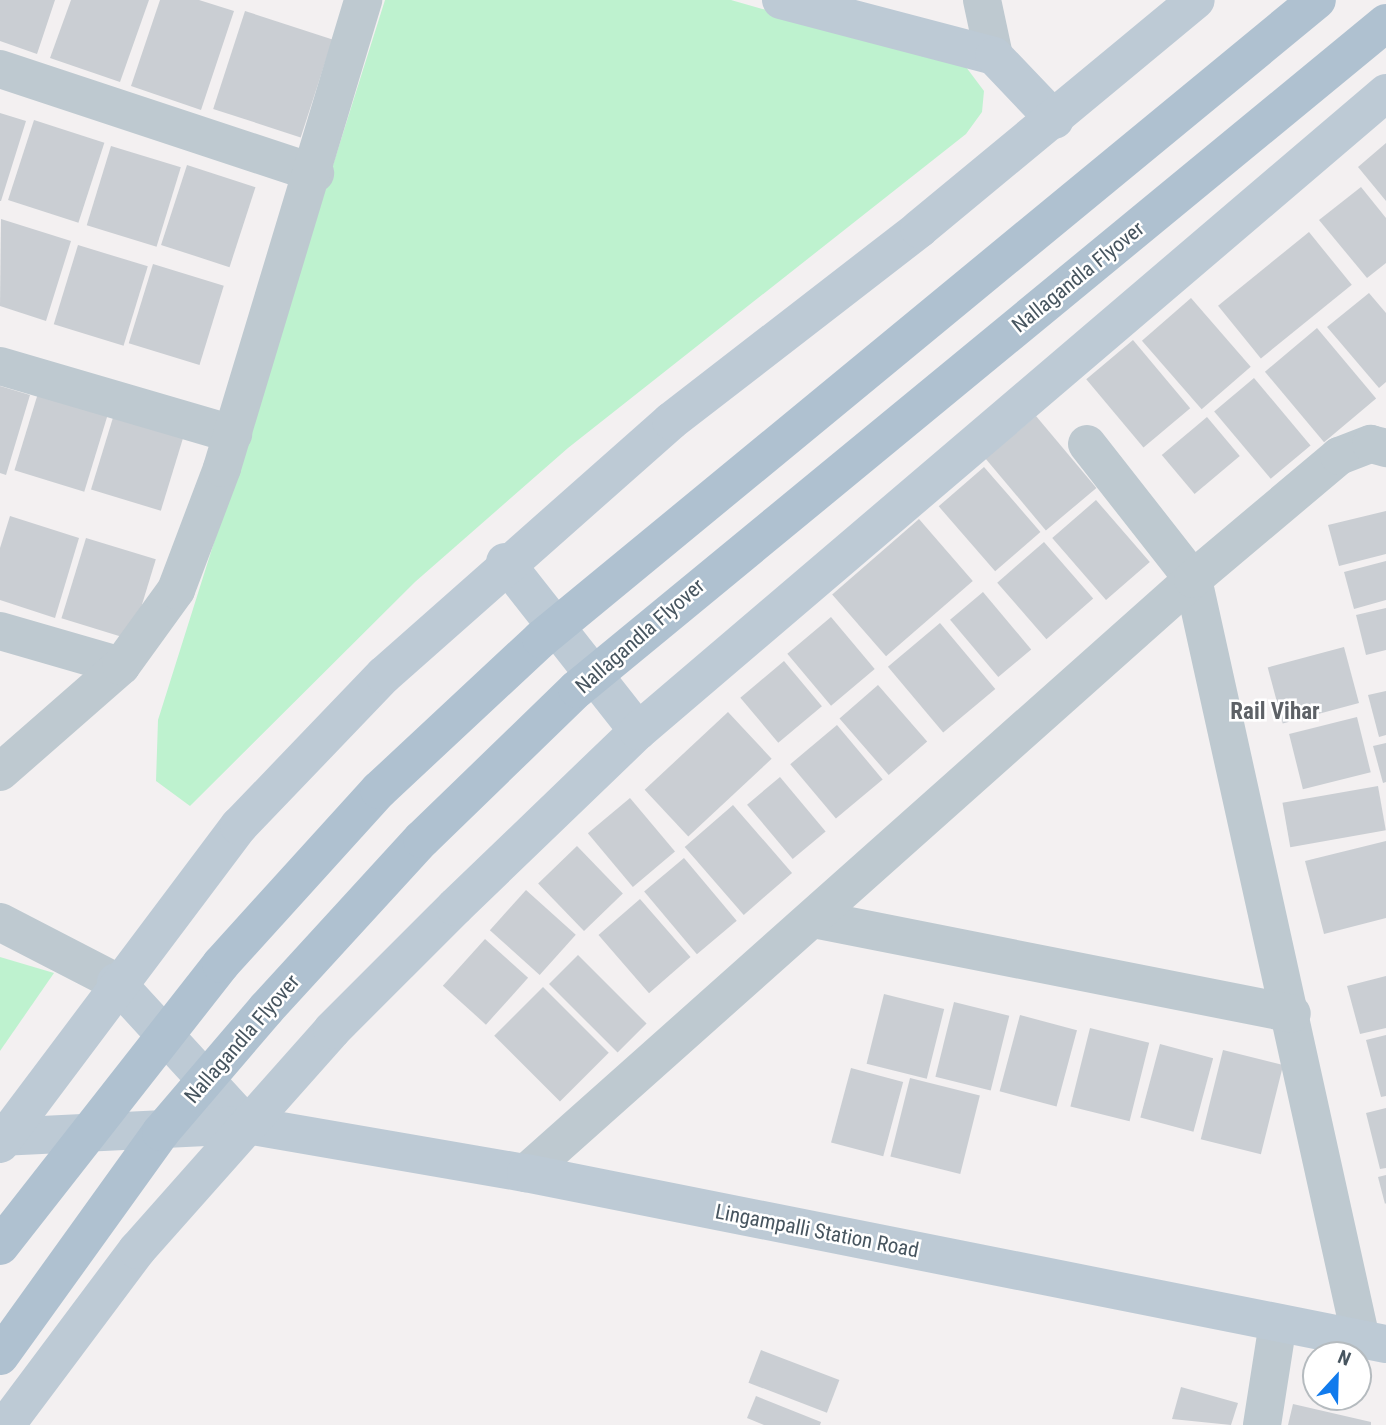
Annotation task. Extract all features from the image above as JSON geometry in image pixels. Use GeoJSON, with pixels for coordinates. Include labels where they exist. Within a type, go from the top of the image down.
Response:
{"type":"FeatureCollection","features":[{"type":"Feature","properties":{"kind":"main road"},"geometry":{"type":"LineString","coordinates":[[0,1247],[221,964],[389,781],[572,612],[1317,0]]}},
{"type":"Feature","properties":{"kind":"main road","name":"Nallagandla Flyover"},"geometry":{"type":"LineString","coordinates":[[0,1356],[161,1132],[266,1009],[422,839],[577,689],[1386,23]]}},
{"type":"Feature","properties":{"kind":"street"},"geometry":{"type":"LineString","coordinates":[[0,772],[121,666],[176,590],[233,434],[315,173],[363,0]]}},
{"type":"Feature","properties":{"kind":"street"},"geometry":{"type":"LineString","coordinates":[[781,0],[994,56]]}},
{"type":"Feature","properties":{"kind":"street"},"geometry":{"type":"LineString","coordinates":[[982,0],[994,56],[1055,120]]}},
{"type":"Feature","properties":{"kind":"street"},"geometry":{"type":"LineString","coordinates":[[2,1138],[117,982],[239,826],[384,676],[505,562],[671,421],[1055,120],[1196,0]]}},
{"type":"Feature","properties":{"kind":"street"},"geometry":{"type":"LineString","coordinates":[[0,69],[315,173]]}},
{"type":"Feature","properties":{"kind":"street"},"geometry":{"type":"LineString","coordinates":[[6,1425],[137,1250],[332,1030],[638,731],[1386,93]]}},
{"type":"Feature","properties":{"kind":"street"},"geometry":{"type":"LineString","coordinates":[[0,366],[233,434]]}},
{"type":"Feature","properties":{"kind":"street"},"geometry":{"type":"LineString","coordinates":[[1087,444],[1193,579],[1292,1014],[1373,1342]]}},
{"type":"Feature","properties":{"kind":"street"},"geometry":{"type":"LineString","coordinates":[[527,1173],[1193,579],[1339,456],[1371,444],[1386,448]]}},
{"type":"Feature","properties":{"kind":"street"},"geometry":{"type":"LineString","coordinates":[[505,562],[638,731]]}},
{"type":"Feature","properties":{"kind":"street"},"geometry":{"type":"LineString","coordinates":[[0,631],[121,666]]}},
{"type":"Feature","properties":{"kind":"street"},"geometry":{"type":"LineString","coordinates":[[814,919],[1292,1014]]}},
{"type":"Feature","properties":{"kind":"street"},"geometry":{"type":"LineString","coordinates":[[0,922],[117,982],[247,1125]]}},
{"type":"Feature","properties":{"kind":"street","name":"Lingampalli Station Road"},"geometry":{"type":"LineString","coordinates":[[2,1138],[247,1125],[527,1173],[1373,1342]]}},
{"type":"Feature","properties":{"kind":"street"},"geometry":{"type":"LineString","coordinates":[[1262,1425],[1278,1323]]}},
{"type":"Feature","properties":{"kind":"green space"},"geometry":{"type":"Polygon","coordinates":[[[385,0],[731,0],[966,67],[984,91],[982,112],[966,134],[568,448],[415,582],[190,806],[156,781],[158,720],[385,0]]]}},
{"type":"Feature","properties":{"kind":"green space"},"geometry":{"type":"Polygon","coordinates":[[[0,957],[54,973],[0,1051],[0,957]]]}},
{"type":"Feature","properties":{"kind":"building"},"geometry":{"type":"Polygon","coordinates":[[[0,0],[55,0],[37,54],[0,41],[0,0]]]}},
{"type":"Feature","properties":{"kind":"building"},"geometry":{"type":"Polygon","coordinates":[[[71,0],[149,0],[120,82],[50,58],[71,0]]]}},
{"type":"Feature","properties":{"kind":"building"},"geometry":{"type":"Polygon","coordinates":[[[160,0],[199,0],[234,11],[201,110],[131,86],[160,0]]]}},
{"type":"Feature","properties":{"kind":"building"},"geometry":{"type":"Polygon","coordinates":[[[245,11],[332,39],[301,137],[213,109],[245,11]]]}},
{"type":"Feature","properties":{"kind":"building"},"geometry":{"type":"Polygon","coordinates":[[[0,113],[26,121],[1,201],[0,201],[0,113]]]}},
{"type":"Feature","properties":{"kind":"building"},"geometry":{"type":"Polygon","coordinates":[[[34,120],[104,143],[78,223],[8,200],[34,120]]]}},
{"type":"Feature","properties":{"kind":"building"},"geometry":{"type":"Polygon","coordinates":[[[1386,143],[1386,201],[1358,167],[1386,143]]]}},
{"type":"Feature","properties":{"kind":"building"},"geometry":{"type":"Polygon","coordinates":[[[111,146],[181,167],[157,247],[87,225],[111,146]]]}},
{"type":"Feature","properties":{"kind":"building"},"geometry":{"type":"Polygon","coordinates":[[[187,165],[255,187],[230,267],[161,245],[187,165]]]}},
{"type":"Feature","properties":{"kind":"building"},"geometry":{"type":"Polygon","coordinates":[[[1361,187],[1386,218],[1386,263],[1367,278],[1319,220],[1361,187]]]}},
{"type":"Feature","properties":{"kind":"building"},"geometry":{"type":"Polygon","coordinates":[[[1,219],[71,241],[46,321],[0,306],[1,219]]]}},
{"type":"Feature","properties":{"kind":"building"},"geometry":{"type":"Polygon","coordinates":[[[1309,232],[1352,285],[1261,358],[1218,306],[1309,232]]]}},
{"type":"Feature","properties":{"kind":"building"},"geometry":{"type":"Polygon","coordinates":[[[78,245],[148,266],[124,346],[54,324],[78,245]]]}},
{"type":"Feature","properties":{"kind":"building"},"geometry":{"type":"Polygon","coordinates":[[[153,264],[224,286],[199,365],[129,343],[153,264]]]}},
{"type":"Feature","properties":{"kind":"building"},"geometry":{"type":"Polygon","coordinates":[[[1369,293],[1386,313],[1386,382],[1379,388],[1327,327],[1369,293]]]}},
{"type":"Feature","properties":{"kind":"building"},"geometry":{"type":"Polygon","coordinates":[[[1191,298],[1251,367],[1202,409],[1142,341],[1191,298]]]}},
{"type":"Feature","properties":{"kind":"building"},"geometry":{"type":"Polygon","coordinates":[[[1317,328],[1376,398],[1324,442],[1265,372],[1317,328]]]}},
{"type":"Feature","properties":{"kind":"building"},"geometry":{"type":"Polygon","coordinates":[[[1133,340],[1190,408],[1143,447],[1086,379],[1133,340]]]}},
{"type":"Feature","properties":{"kind":"building"},"geometry":{"type":"Polygon","coordinates":[[[1254,378],[1311,445],[1271,479],[1214,411],[1254,378]]]}},
{"type":"Feature","properties":{"kind":"building"},"geometry":{"type":"Polygon","coordinates":[[[0,386],[30,395],[6,475],[0,473],[0,386]]]}},
{"type":"Feature","properties":{"kind":"building"},"geometry":{"type":"Polygon","coordinates":[[[39,390],[109,411],[84,492],[14,470],[39,390]]]}},
{"type":"Feature","properties":{"kind":"building"},"geometry":{"type":"Polygon","coordinates":[[[115,411],[185,432],[161,511],[91,489],[115,411]]]}},
{"type":"Feature","properties":{"kind":"building"},"geometry":{"type":"Polygon","coordinates":[[[1036,416],[1096,488],[1046,530],[985,458],[1036,416]]]}},
{"type":"Feature","properties":{"kind":"building"},"geometry":{"type":"Polygon","coordinates":[[[1207,417],[1240,456],[1195,494],[1162,455],[1207,417]]]}},
{"type":"Feature","properties":{"kind":"building"},"geometry":{"type":"Polygon","coordinates":[[[984,467],[1040,532],[995,571],[939,506],[984,467]]]}},
{"type":"Feature","properties":{"kind":"building"},"geometry":{"type":"Polygon","coordinates":[[[1096,500],[1150,562],[1106,600],[1052,538],[1096,500]]]}},
{"type":"Feature","properties":{"kind":"building"},"geometry":{"type":"Polygon","coordinates":[[[1386,511],[1386,554],[1339,566],[1328,525],[1386,511]]]}},
{"type":"Feature","properties":{"kind":"building"},"geometry":{"type":"Polygon","coordinates":[[[10,516],[79,538],[55,618],[0,600],[0,548],[10,516]]]}},
{"type":"Feature","properties":{"kind":"building"},"geometry":{"type":"Polygon","coordinates":[[[919,519],[973,581],[886,656],[832,594],[919,519]]]}},
{"type":"Feature","properties":{"kind":"building"},"geometry":{"type":"Polygon","coordinates":[[[86,538],[156,559],[131,640],[61,618],[86,538]]]}},
{"type":"Feature","properties":{"kind":"building"},"geometry":{"type":"Polygon","coordinates":[[[1044,542],[1093,599],[1046,639],[997,583],[1044,542]]]}},
{"type":"Feature","properties":{"kind":"building"},"geometry":{"type":"Polygon","coordinates":[[[1386,561],[1386,600],[1354,609],[1344,572],[1386,561]]]}},
{"type":"Feature","properties":{"kind":"building"},"geometry":{"type":"Polygon","coordinates":[[[983,592],[1031,649],[998,677],[950,620],[983,592]]]}},
{"type":"Feature","properties":{"kind":"building"},"geometry":{"type":"Polygon","coordinates":[[[1386,608],[1386,650],[1366,655],[1356,615],[1386,608]]]}},
{"type":"Feature","properties":{"kind":"building"},"geometry":{"type":"Polygon","coordinates":[[[831,617],[875,669],[831,706],[787,654],[831,617]]]}},
{"type":"Feature","properties":{"kind":"building"},"geometry":{"type":"Polygon","coordinates":[[[940,623],[995,689],[943,733],[888,667],[940,623]]]}},
{"type":"Feature","properties":{"kind":"building"},"geometry":{"type":"Polygon","coordinates":[[[1344,647],[1359,703],[1283,723],[1268,667],[1344,647]]]}},
{"type":"Feature","properties":{"kind":"building"},"geometry":{"type":"Polygon","coordinates":[[[784,661],[822,706],[778,743],[740,698],[784,661]]]}},
{"type":"Feature","properties":{"kind":"building"},"geometry":{"type":"Polygon","coordinates":[[[878,685],[927,742],[889,775],[840,718],[878,685]]]}},
{"type":"Feature","properties":{"kind":"building"},"geometry":{"type":"Polygon","coordinates":[[[1386,691],[1386,735],[1379,737],[1368,695],[1386,691]]]}},
{"type":"Feature","properties":{"kind":"building"},"geometry":{"type":"Polygon","coordinates":[[[728,712],[772,759],[688,837],[645,790],[728,712]]]}},
{"type":"Feature","properties":{"kind":"building"},"geometry":{"type":"Polygon","coordinates":[[[1357,717],[1371,772],[1303,789],[1289,734],[1357,717]]]}},
{"type":"Feature","properties":{"kind":"building"},"geometry":{"type":"Polygon","coordinates":[[[837,725],[883,779],[836,819],[790,764],[837,725]]]}},
{"type":"Feature","properties":{"kind":"building"},"geometry":{"type":"Polygon","coordinates":[[[1386,743],[1386,782],[1383,783],[1373,746],[1386,743]]]}},
{"type":"Feature","properties":{"kind":"building"},"geometry":{"type":"Polygon","coordinates":[[[780,777],[826,831],[793,859],[747,805],[780,777]]]}},
{"type":"Feature","properties":{"kind":"building"},"geometry":{"type":"Polygon","coordinates":[[[1378,786],[1386,830],[1290,847],[1282,803],[1378,786]]]}},
{"type":"Feature","properties":{"kind":"building"},"geometry":{"type":"Polygon","coordinates":[[[630,798],[675,852],[633,887],[588,833],[630,798]]]}},
{"type":"Feature","properties":{"kind":"building"},"geometry":{"type":"Polygon","coordinates":[[[733,805],[792,873],[744,915],[685,847],[733,805]]]}},
{"type":"Feature","properties":{"kind":"building"},"geometry":{"type":"Polygon","coordinates":[[[1386,841],[1386,918],[1324,934],[1305,861],[1386,841]]]}},
{"type":"Feature","properties":{"kind":"building"},"geometry":{"type":"Polygon","coordinates":[[[577,846],[623,893],[584,931],[538,884],[577,846]]]}},
{"type":"Feature","properties":{"kind":"building"},"geometry":{"type":"Polygon","coordinates":[[[684,858],[737,921],[697,954],[644,891],[684,858]]]}},
{"type":"Feature","properties":{"kind":"building"},"geometry":{"type":"Polygon","coordinates":[[[526,890],[576,935],[540,975],[490,930],[526,890]]]}},
{"type":"Feature","properties":{"kind":"building"},"geometry":{"type":"Polygon","coordinates":[[[640,899],[691,957],[649,993],[598,935],[640,899]]]}},
{"type":"Feature","properties":{"kind":"building"},"geometry":{"type":"Polygon","coordinates":[[[485,939],[528,978],[486,1025],[443,986],[485,939]]]}},
{"type":"Feature","properties":{"kind":"building"},"geometry":{"type":"Polygon","coordinates":[[[578,955],[647,1024],[618,1053],[549,984],[578,955]]]}},
{"type":"Feature","properties":{"kind":"building"},"geometry":{"type":"Polygon","coordinates":[[[1386,976],[1386,1028],[1360,1034],[1347,986],[1386,976]]]}},
{"type":"Feature","properties":{"kind":"building"},"geometry":{"type":"Polygon","coordinates":[[[543,987],[609,1053],[560,1102],[494,1036],[543,987]]]}},
{"type":"Feature","properties":{"kind":"building"},"geometry":{"type":"Polygon","coordinates":[[[884,994],[944,1009],[927,1079],[867,1064],[884,994]]]}},
{"type":"Feature","properties":{"kind":"building"},"geometry":{"type":"Polygon","coordinates":[[[954,1002],[1009,1016],[991,1091],[935,1077],[954,1002]]]}},
{"type":"Feature","properties":{"kind":"building"},"geometry":{"type":"Polygon","coordinates":[[[1020,1015],[1077,1030],[1057,1107],[1000,1091],[1020,1015]]]}},
{"type":"Feature","properties":{"kind":"building"},"geometry":{"type":"Polygon","coordinates":[[[1090,1028],[1149,1043],[1130,1121],[1070,1107],[1090,1028]]]}},
{"type":"Feature","properties":{"kind":"building"},"geometry":{"type":"Polygon","coordinates":[[[1386,1035],[1386,1096],[1381,1097],[1366,1040],[1386,1035]]]}},
{"type":"Feature","properties":{"kind":"building"},"geometry":{"type":"Polygon","coordinates":[[[1160,1044],[1213,1058],[1193,1132],[1140,1117],[1160,1044]]]}},
{"type":"Feature","properties":{"kind":"building"},"geometry":{"type":"Polygon","coordinates":[[[1223,1050],[1283,1065],[1261,1154],[1201,1139],[1223,1050]]]}},
{"type":"Feature","properties":{"kind":"building"},"geometry":{"type":"Polygon","coordinates":[[[851,1068],[903,1082],[883,1156],[831,1142],[851,1068]]]}},
{"type":"Feature","properties":{"kind":"building"},"geometry":{"type":"Polygon","coordinates":[[[910,1078],[980,1095],[960,1174],[890,1157],[910,1078]]]}},
{"type":"Feature","properties":{"kind":"building"},"geometry":{"type":"Polygon","coordinates":[[[1386,1108],[1386,1168],[1380,1169],[1366,1113],[1386,1108]]]}},
{"type":"Feature","properties":{"kind":"building"},"geometry":{"type":"Polygon","coordinates":[[[1386,1175],[1386,1203],[1385,1204],[1378,1177],[1386,1175]]]}},
{"type":"Feature","properties":{"kind":"building"},"geometry":{"type":"Polygon","coordinates":[[[761,1350],[839,1380],[827,1413],[748,1383],[761,1350]]]}},
{"type":"Feature","properties":{"kind":"building"},"geometry":{"type":"Polygon","coordinates":[[[1181,1387],[1238,1403],[1231,1425],[1172,1419],[1181,1387]]]}},
{"type":"Feature","properties":{"kind":"building"},"geometry":{"type":"Polygon","coordinates":[[[756,1396],[821,1422],[820,1425],[764,1425],[747,1418],[756,1396]]]}},
{"type":"Feature","properties":{"kind":"building"},"geometry":{"type":"Polygon","coordinates":[[[1293,1404],[1302,1406],[1302,1411],[1323,1411],[1371,1422],[1371,1425],[1288,1425],[1293,1404]]]}},
{"type":"Feature","properties":{"kind":"district","name":"Rail Vihar"},"geometry":{"type":"Point","coordinates":[1275,712]}}]}
